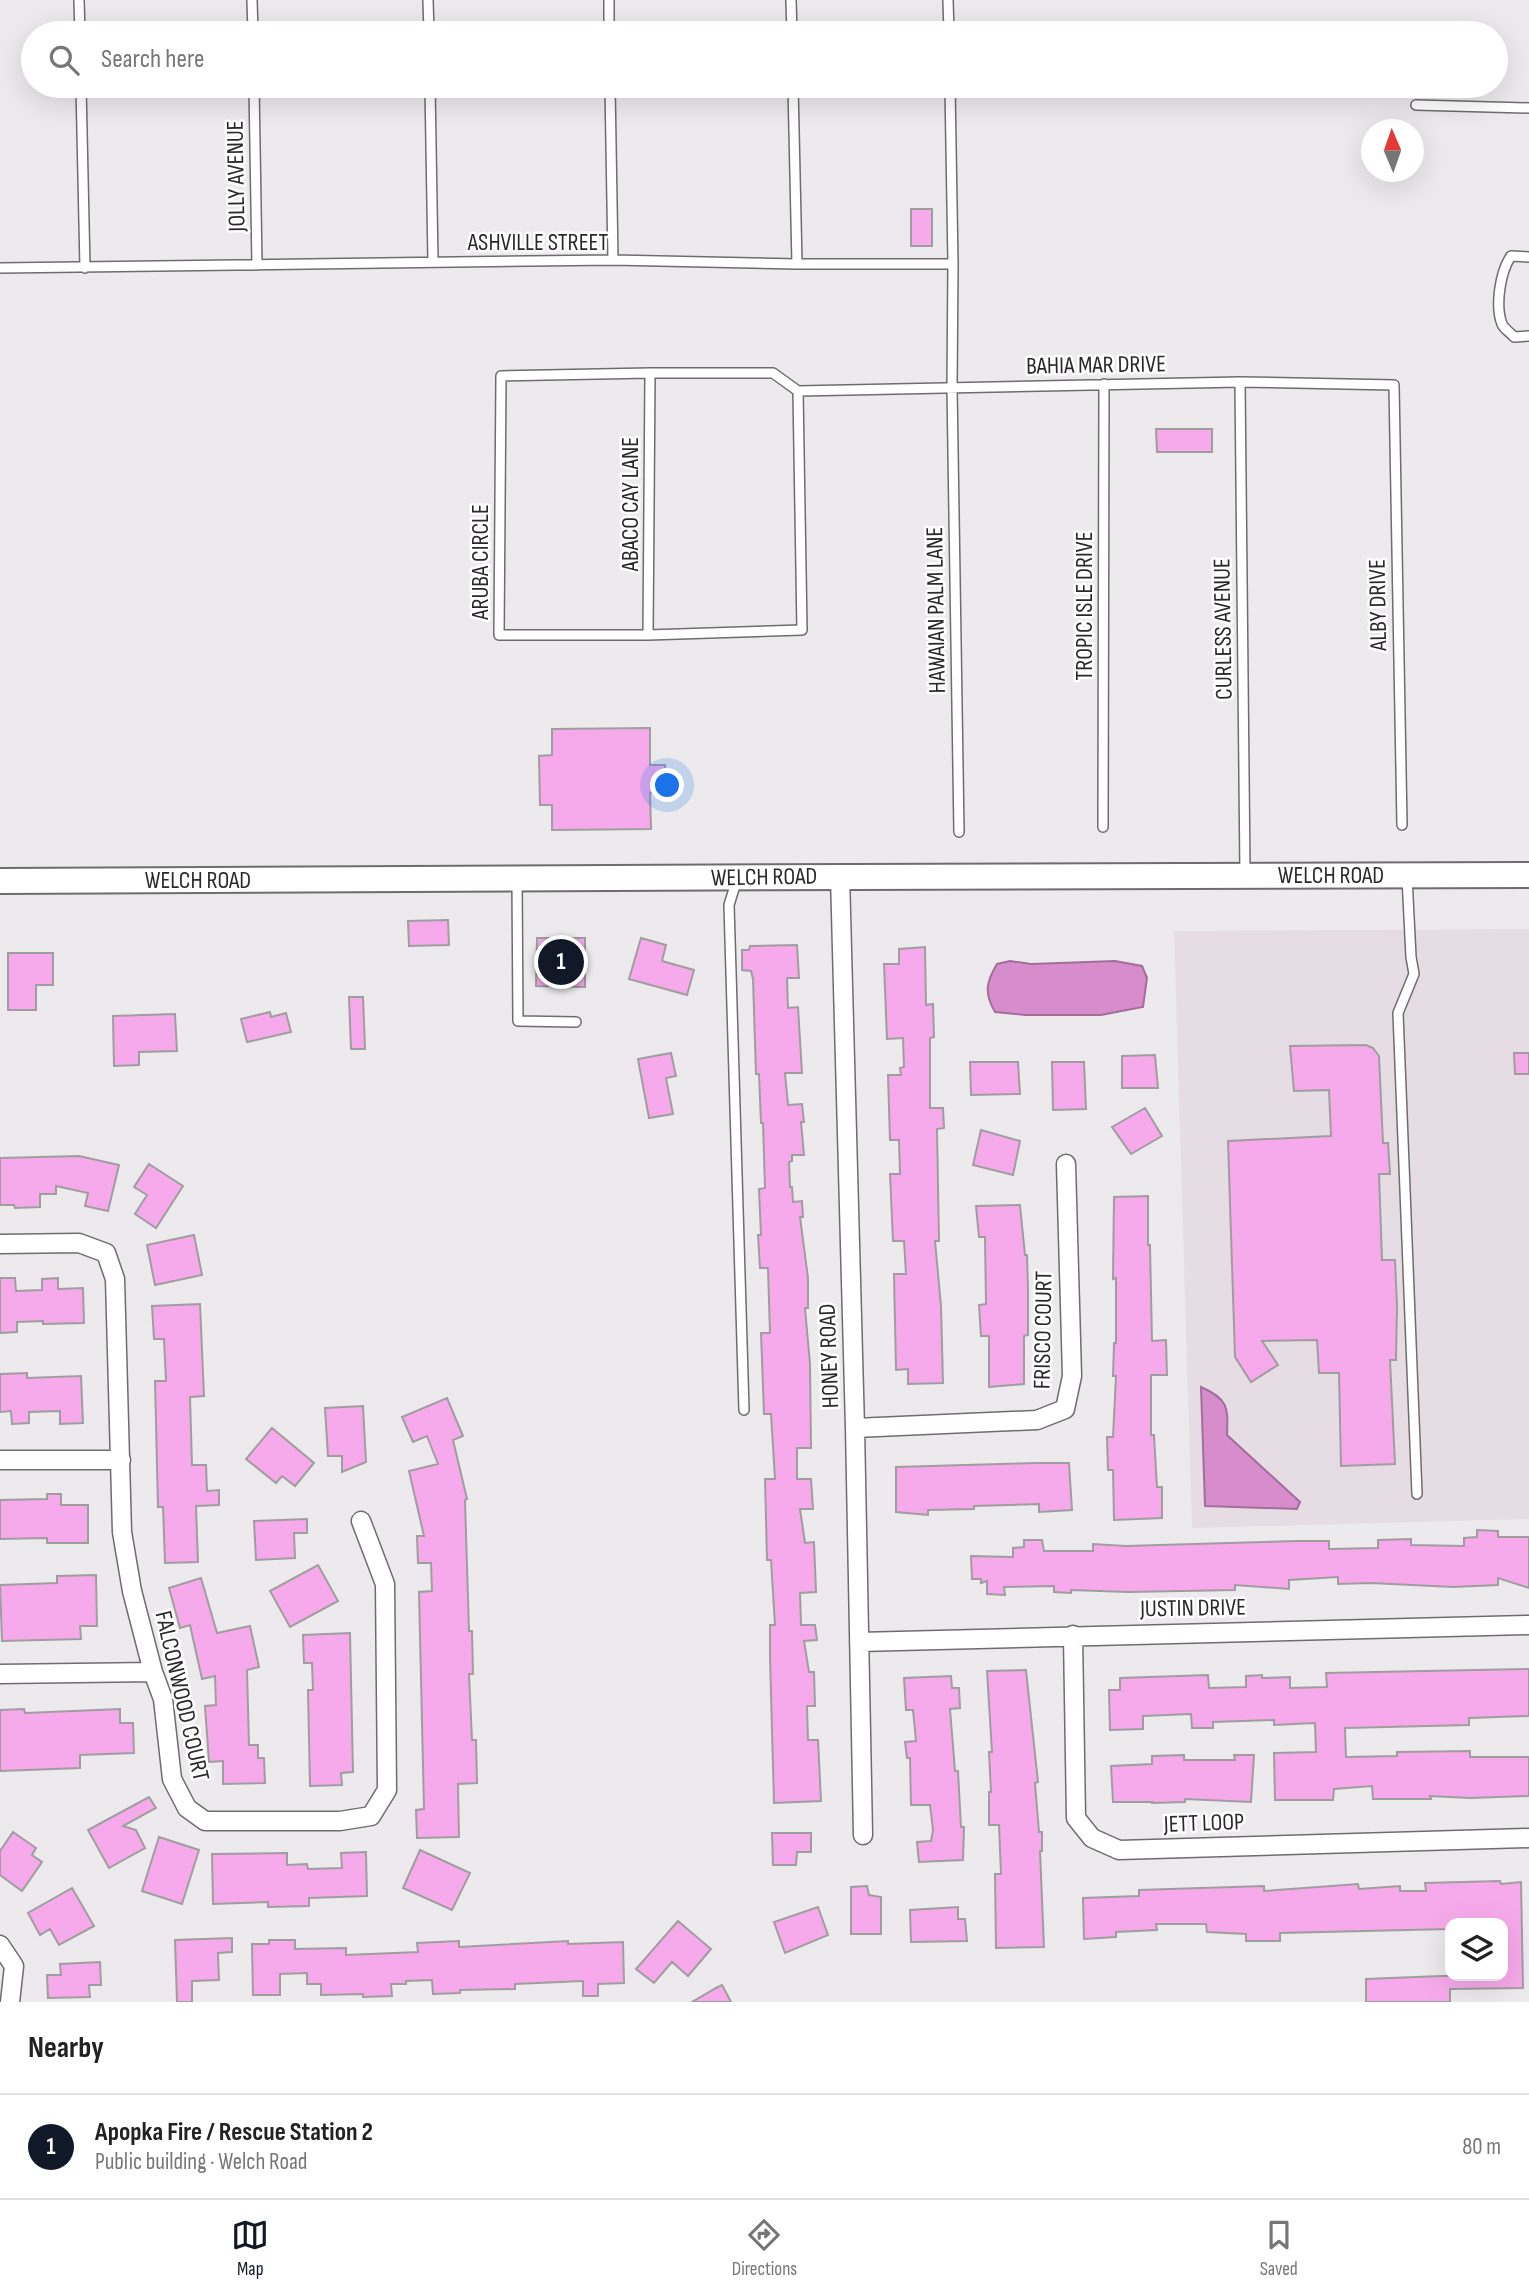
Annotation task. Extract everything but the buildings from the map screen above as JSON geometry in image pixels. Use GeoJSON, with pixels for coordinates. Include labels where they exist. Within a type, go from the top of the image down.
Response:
{"type":"FeatureCollection","features":[{"type":"Feature","properties":{"kind":"street","name":"WELCH ROAD"},"geometry":{"type":"LineString","coordinates":[[0,881],[840,876],[1529,876]]}},
{"type":"Feature","properties":{"kind":"street","name":"HONEY ROAD"},"geometry":{"type":"LineString","coordinates":[[840,876],[863,1835]]}},
{"type":"Feature","properties":{"kind":"street","name":"FRISCO COURT"},"geometry":{"type":"LineString","coordinates":[[855,1428],[1037,1420],[1065,1409],[1072,1376],[1066,1164]]}},
{"type":"Feature","properties":{"kind":"street","name":"FALCONWOOD COURT"},"geometry":{"type":"LineString","coordinates":[[0,1244],[79,1244],[106,1253],[114,1279],[122,1532],[132,1591],[153,1672],[163,1699],[172,1779],[187,1808],[205,1821],[340,1821],[371,1816],[387,1790],[385,1584],[361,1521]]}},
{"type":"Feature","properties":{"kind":"street"},"geometry":{"type":"LineString","coordinates":[[0,1460],[121,1460]]}},
{"type":"Feature","properties":{"kind":"street","name":"JUSTIN DRIVE"},"geometry":{"type":"LineString","coordinates":[[859,1642],[1529,1625]]}},
{"type":"Feature","properties":{"kind":"street","name":"JETT LOOP"},"geometry":{"type":"LineString","coordinates":[[1073,1635],[1076,1818],[1092,1838],[1119,1850],[1529,1838]]}},
{"type":"Feature","properties":{"kind":"street"},"geometry":{"type":"LineString","coordinates":[[0,1674],[153,1672]]}},
{"type":"Feature","properties":{"kind":"street"},"geometry":{"type":"LineString","coordinates":[[0,1945],[14,1966],[10,2002]]}},
{"type":"Feature","properties":{"kind":"lane"},"geometry":{"type":"LineString","coordinates":[[79,0],[80,21]]}},
{"type":"Feature","properties":{"kind":"lane"},"geometry":{"type":"LineString","coordinates":[[252,0],[253,21]]}},
{"type":"Feature","properties":{"kind":"lane"},"geometry":{"type":"LineString","coordinates":[[428,0],[429,21]]}},
{"type":"Feature","properties":{"kind":"lane"},"geometry":{"type":"LineString","coordinates":[[609,0],[609,21]]}},
{"type":"Feature","properties":{"kind":"lane"},"geometry":{"type":"LineString","coordinates":[[791,0],[792,21]]}},
{"type":"Feature","properties":{"kind":"lane"},"geometry":{"type":"LineString","coordinates":[[948,0],[948,21]]}},
{"type":"Feature","properties":{"kind":"lane"},"geometry":{"type":"LineString","coordinates":[[81,98],[85,268]]}},
{"type":"Feature","properties":{"kind":"lane","name":"JOLLY AVENUE"},"geometry":{"type":"LineString","coordinates":[[254,98],[257,265]]}},
{"type":"Feature","properties":{"kind":"lane"},"geometry":{"type":"LineString","coordinates":[[430,98],[433,262]]}},
{"type":"Feature","properties":{"kind":"lane"},"geometry":{"type":"LineString","coordinates":[[610,98],[613,260]]}},
{"type":"Feature","properties":{"kind":"lane"},"geometry":{"type":"LineString","coordinates":[[793,98],[797,264]]}},
{"type":"Feature","properties":{"kind":"lane"},"geometry":{"type":"LineString","coordinates":[[950,98],[952,387]]}},
{"type":"Feature","properties":{"kind":"lane"},"geometry":{"type":"LineString","coordinates":[[1416,105],[1529,108]]}},
{"type":"Feature","properties":{"kind":"lane"},"geometry":{"type":"LineString","coordinates":[[1529,257],[1511,256],[1504,267],[1499,296],[1502,326],[1514,337],[1529,337]]}},
{"type":"Feature","properties":{"kind":"lane","name":"ASHVILLE STREET"},"geometry":{"type":"LineString","coordinates":[[0,268],[613,260],[953,264]]}},
{"type":"Feature","properties":{"kind":"lane","name":"ARUBA CIRCLE"},"geometry":{"type":"LineString","coordinates":[[650,373],[773,373],[798,391],[802,630],[648,635],[499,635],[501,376],[650,373]]}},
{"type":"Feature","properties":{"kind":"lane","name":"ABACO CAY LANE"},"geometry":{"type":"LineString","coordinates":[[648,635],[650,373]]}},
{"type":"Feature","properties":{"kind":"lane","name":"CURLESS AVENUE"},"geometry":{"type":"LineString","coordinates":[[1240,383],[1245,875]]}},
{"type":"Feature","properties":{"kind":"lane","name":"BAHIA MAR DRIVE"},"geometry":{"type":"LineString","coordinates":[[798,391],[1104,384],[1394,385]]}},
{"type":"Feature","properties":{"kind":"lane","name":"TROPIC ISLE DRIVE"},"geometry":{"type":"LineString","coordinates":[[1103,827],[1104,384]]}},
{"type":"Feature","properties":{"kind":"lane","name":"ALBY DRIVE"},"geometry":{"type":"LineString","coordinates":[[1394,385],[1402,825]]}},
{"type":"Feature","properties":{"kind":"lane","name":"HAWAIAN PALM LANE"},"geometry":{"type":"LineString","coordinates":[[952,387],[959,832]]}},
{"type":"Feature","properties":{"kind":"lane"},"geometry":{"type":"LineString","coordinates":[[1406,875],[1414,974],[1398,1013],[1417,1494]]}},
{"type":"Feature","properties":{"kind":"lane"},"geometry":{"type":"LineString","coordinates":[[738,877],[729,905],[744,1410]]}},
{"type":"Feature","properties":{"kind":"lane"},"geometry":{"type":"LineString","coordinates":[[517,879],[518,1021],[576,1022]]}},
{"type":"Feature","properties":{"kind":"shaded area"},"geometry":{"type":"Polygon","coordinates":[[[1529,929],[1529,1519],[1192,1528],[1174,931],[1529,929]]]}},
{"type":"Feature","properties":{"kind":"shaded area"},"geometry":{"type":"Polygon","coordinates":[[[1010,961],[1031,964],[1115,961],[1142,966],[1147,978],[1143,1007],[1101,1015],[1025,1015],[995,1012],[988,993],[990,976],[997,964],[1010,961]]]}},
{"type":"Feature","properties":{"kind":"shaded area"},"geometry":{"type":"Polygon","coordinates":[[[1201,1387],[1217,1396],[1225,1405],[1227,1435],[1300,1502],[1297,1509],[1205,1506],[1201,1387]]]}},
{"type":"Feature","properties":{"kind":"place","name":"Apopka Fire / Rescue Station 2"},"geometry":{"type":"Point","coordinates":[561,962]}}]}
